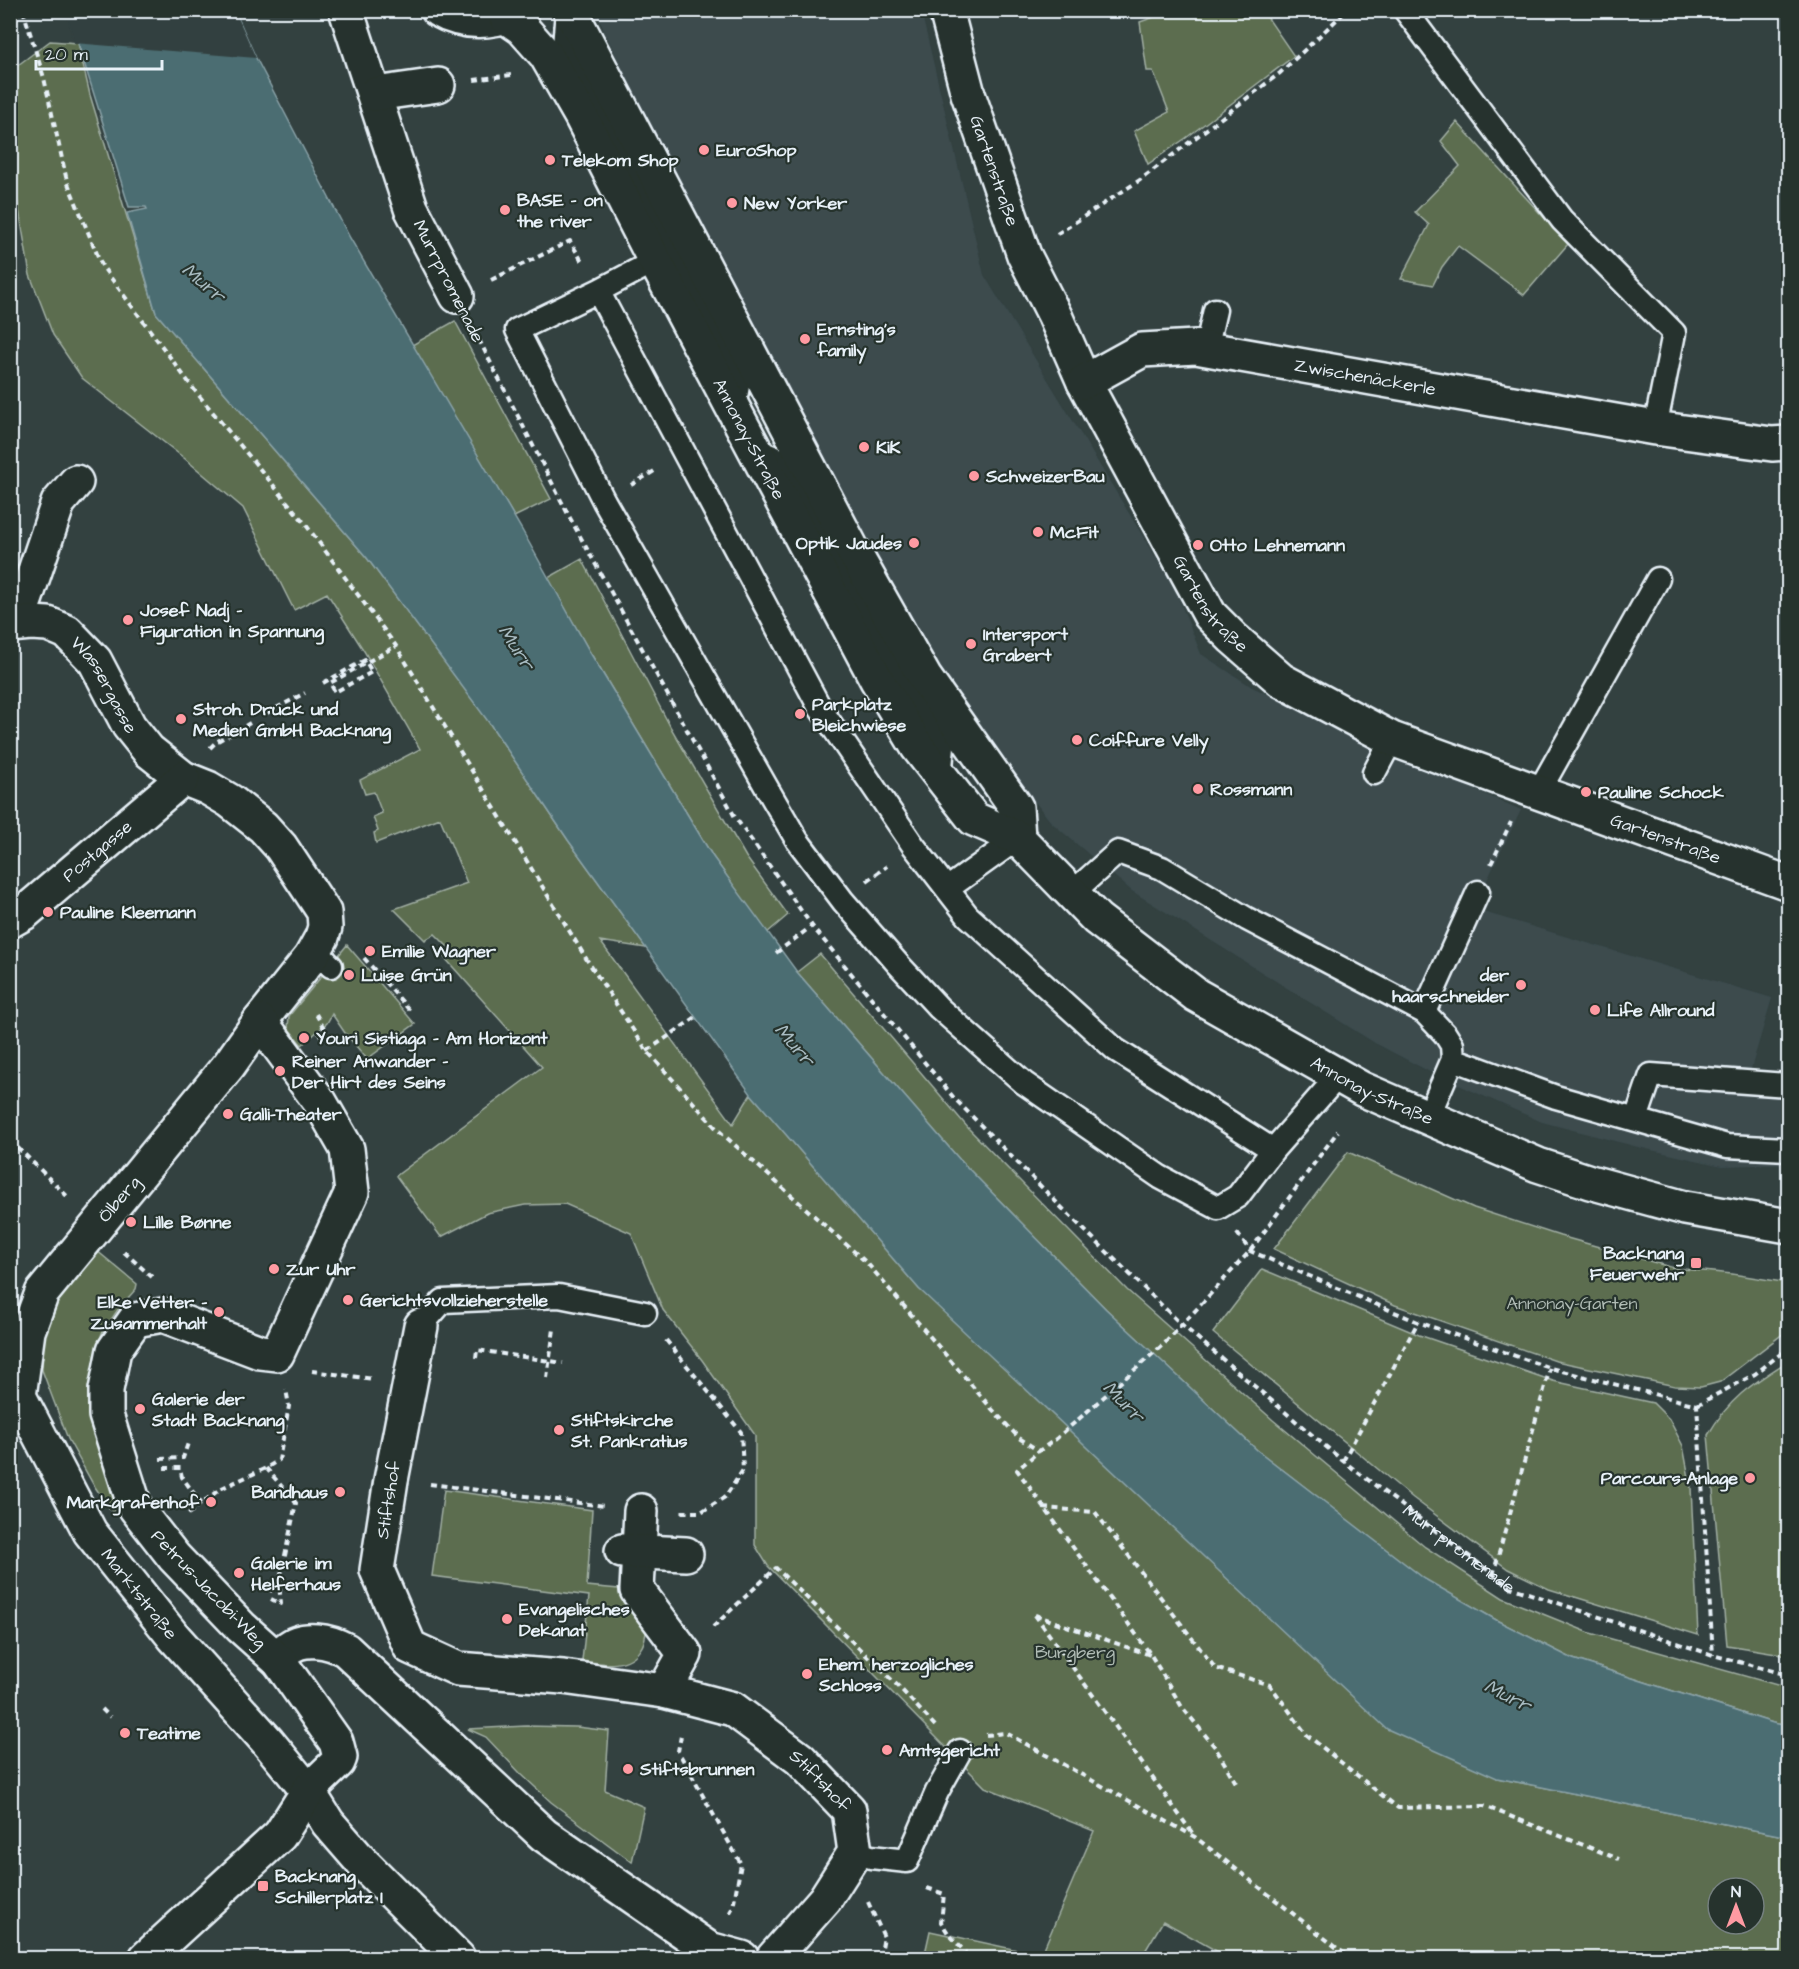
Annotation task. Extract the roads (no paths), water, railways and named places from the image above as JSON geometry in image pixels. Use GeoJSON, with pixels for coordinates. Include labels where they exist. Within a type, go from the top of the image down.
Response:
{"type":"FeatureCollection","features":[{"type":"Feature","properties":{"kind":"street","name":"Murrpromenade"},"geometry":{"type":"LineString","coordinates":[[346,10],[411,208],[457,296]]}},
{"type":"Feature","properties":{"kind":"street"},"geometry":{"type":"LineString","coordinates":[[438,10],[448,16],[477,22],[516,19]]}},
{"type":"Feature","properties":{"kind":"street","name":"Annonay-Straße"},"geometry":{"type":"LineString","coordinates":[[568,10],[747,392],[776,448],[877,680],[917,746],[941,762],[974,819],[1018,838],[1097,920],[1196,995],[1362,1089],[1538,1165],[1590,1182],[1685,1208],[1788,1226]]}},
{"type":"Feature","properties":{"kind":"street","name":"Gartenstraße"},"geometry":{"type":"LineString","coordinates":[[946,10],[968,94],[1024,255],[1055,316],[1084,382],[1210,615],[1281,680],[1392,739],[1788,883]]}},
{"type":"Feature","properties":{"kind":"street","name":"Annonay-Straße"},"geometry":{"type":"LineString","coordinates":[[516,19],[546,55],[655,261],[747,392]]}},
{"type":"Feature","properties":{"kind":"street"},"geometry":{"type":"LineString","coordinates":[[375,94],[438,85]]}},
{"type":"Feature","properties":{"kind":"street","name":"Zwischenäckerle"},"geometry":{"type":"LineString","coordinates":[[1084,382],[1142,350],[1196,348],[1654,428],[1772,444],[1788,443]]}},
{"type":"Feature","properties":{"kind":"street","name":"Annonay-Straße"},"geometry":{"type":"LineString","coordinates":[[776,448],[851,548],[925,678],[1016,807],[1018,838]]}},
{"type":"Feature","properties":{"kind":"street"},"geometry":{"type":"LineString","coordinates":[[23,624],[58,503],[76,482]]}},
{"type":"Feature","properties":{"kind":"street","name":"Wassergasse"},"geometry":{"type":"LineString","coordinates":[[23,624],[48,624],[68,632],[95,661],[129,726],[149,751],[183,777]]}},
{"type":"Feature","properties":{"kind":"street","name":"Ölberg"},"geometry":{"type":"LineString","coordinates":[[15,1384],[28,1331],[42,1293],[229,1065],[260,1021],[323,958],[324,912],[272,837],[230,801],[183,777]]}},
{"type":"Feature","properties":{"kind":"street","name":"Postgasse"},"geometry":{"type":"LineString","coordinates":[[10,921],[45,898],[183,777]]}},
{"type":"Feature","properties":{"kind":"street","name":"Petrus-Jacobi-Weg"},"geometry":{"type":"LineString","coordinates":[[260,1021],[320,1102],[347,1149],[352,1192],[278,1354],[260,1352],[163,1315],[135,1320],[114,1350],[106,1390],[106,1415],[135,1507],[174,1557],[241,1627],[279,1661]]}},
{"type":"Feature","properties":{"kind":"street","name":"Stiftshof"},"geometry":{"type":"LineString","coordinates":[[421,1326],[391,1480],[377,1570],[410,1647],[458,1669],[562,1685],[664,1691],[732,1709],[849,1810],[855,1852]]}},
{"type":"Feature","properties":{"kind":"street","name":"Marktstraße"},"geometry":{"type":"LineString","coordinates":[[15,1384],[90,1532],[173,1636],[268,1742],[308,1791],[328,1823],[429,1939],[458,1959]]}},
{"type":"Feature","properties":{"kind":"street"},"geometry":{"type":"LineString","coordinates":[[641,1511],[630,1551],[637,1590],[685,1654],[664,1691]]}},
{"type":"Feature","properties":{"kind":"street"},"geometry":{"type":"LineString","coordinates":[[630,1551],[686,1554]]}},
{"type":"Feature","properties":{"kind":"street"},"geometry":{"type":"LineString","coordinates":[[146,1959],[280,1835],[308,1791],[338,1762],[340,1752],[336,1742],[279,1661],[287,1649],[298,1644],[321,1641],[335,1644],[346,1650],[368,1681],[504,1809],[544,1835],[597,1880],[677,1935],[742,1959]]}},
{"type":"Feature","properties":{"kind":"street"},"geometry":{"type":"LineString","coordinates":[[773,1959],[825,1899],[855,1852]]}},
{"type":"Feature","properties":{"kind":"lane"},"geometry":{"type":"LineString","coordinates":[[564,47],[568,10]]}},
{"type":"Feature","properties":{"kind":"lane"},"geometry":{"type":"LineString","coordinates":[[1405,10],[1562,220],[1674,333],[1654,428]]}},
{"type":"Feature","properties":{"kind":"lane"},"geometry":{"type":"LineString","coordinates":[[516,19],[564,47],[747,392]]}},
{"type":"Feature","properties":{"kind":"lane"},"geometry":{"type":"LineString","coordinates":[[655,261],[517,330],[604,501],[797,840],[843,901],[939,1008],[1024,1083],[1160,1177],[1218,1208],[1238,1196],[1273,1150],[1339,1075]]}},
{"type":"Feature","properties":{"kind":"lane"},"geometry":{"type":"LineString","coordinates":[[598,291],[820,708],[913,845],[968,916],[1116,1050],[1273,1150]]}},
{"type":"Feature","properties":{"kind":"lane"},"geometry":{"type":"LineString","coordinates":[[1206,349],[1215,310]]}},
{"type":"Feature","properties":{"kind":"lane"},"geometry":{"type":"LineString","coordinates":[[1532,791],[1658,579]]}},
{"type":"Feature","properties":{"kind":"lane"},"geometry":{"type":"LineString","coordinates":[[1374,773],[1392,739]]}},
{"type":"Feature","properties":{"kind":"lane"},"geometry":{"type":"LineString","coordinates":[[941,762],[977,752]]}},
{"type":"Feature","properties":{"kind":"lane"},"geometry":{"type":"LineString","coordinates":[[947,889],[1018,838]]}},
{"type":"Feature","properties":{"kind":"lane"},"geometry":{"type":"LineString","coordinates":[[1071,894],[1118,852],[1162,868],[1247,919],[1424,1012],[1452,1045],[1453,1059],[1428,1117]]}},
{"type":"Feature","properties":{"kind":"lane"},"geometry":{"type":"LineString","coordinates":[[1424,1012],[1478,892]]}},
{"type":"Feature","properties":{"kind":"lane"},"geometry":{"type":"LineString","coordinates":[[1453,1059],[1556,1097],[1727,1146],[1788,1149]]}},
{"type":"Feature","properties":{"kind":"lane"},"geometry":{"type":"LineString","coordinates":[[1636,1119],[1651,1075],[1788,1085]]}},
{"type":"Feature","properties":{"kind":"lane","name":"Stiftshof"},"geometry":{"type":"LineString","coordinates":[[421,1326],[443,1301],[559,1296],[645,1313]]}},
{"type":"Feature","properties":{"kind":"lane"},"geometry":{"type":"LineString","coordinates":[[855,1852],[871,1857],[907,1861],[937,1792],[960,1751]]}},
{"type":"Feature","properties":{"kind":"water","name":"Murr"},"geometry":{"type":"Polygon","coordinates":[[[69,11],[235,11],[256,58],[350,238],[522,530],[591,654],[713,857],[797,972],[960,1160],[1106,1309],[1257,1450],[1425,1579],[1498,1621],[1573,1659],[1788,1726],[1788,1837],[1497,1778],[1387,1729],[919,1289],[751,1094],[568,840],[490,724],[367,558],[156,313],[127,213],[147,209],[146,207],[129,207],[69,11]]]}},
{"type":"Feature","properties":{"kind":"place","name":"EuroShop"},"geometry":{"type":"Point","coordinates":[704,150]}},
{"type":"Feature","properties":{"kind":"place","name":"Telekom Shop"},"geometry":{"type":"Point","coordinates":[550,160]}},
{"type":"Feature","properties":{"kind":"place","name":"New Yorker"},"geometry":{"type":"Point","coordinates":[732,203]}},
{"type":"Feature","properties":{"kind":"place","name":"BASE - on the river"},"geometry":{"type":"Point","coordinates":[505,210]}},
{"type":"Feature","properties":{"kind":"place","name":"Ernsting's family"},"geometry":{"type":"Point","coordinates":[805,339]}},
{"type":"Feature","properties":{"kind":"place","name":"KiK"},"geometry":{"type":"Point","coordinates":[864,447]}},
{"type":"Feature","properties":{"kind":"place","name":"SchweizerBau"},"geometry":{"type":"Point","coordinates":[974,476]}},
{"type":"Feature","properties":{"kind":"place","name":"McFit"},"geometry":{"type":"Point","coordinates":[1038,532]}},
{"type":"Feature","properties":{"kind":"place","name":"Optik Jaudes"},"geometry":{"type":"Point","coordinates":[914,543]}},
{"type":"Feature","properties":{"kind":"place","name":"Otto Lehnemann"},"geometry":{"type":"Point","coordinates":[1198,545]}},
{"type":"Feature","properties":{"kind":"place","name":"Josef Nadj - Figuration in Spannung"},"geometry":{"type":"Point","coordinates":[128,620]}},
{"type":"Feature","properties":{"kind":"place","name":"Intersport Grabert"},"geometry":{"type":"Point","coordinates":[971,644]}},
{"type":"Feature","properties":{"kind":"place","name":"Parkplatz Bleichwiese"},"geometry":{"type":"Point","coordinates":[800,714]}},
{"type":"Feature","properties":{"kind":"place","name":"Stroh. Druck und Medien GmbH Backnang"},"geometry":{"type":"Point","coordinates":[181,719]}},
{"type":"Feature","properties":{"kind":"place","name":"Coiffure Velly"},"geometry":{"type":"Point","coordinates":[1077,740]}},
{"type":"Feature","properties":{"kind":"place","name":"Rossmann"},"geometry":{"type":"Point","coordinates":[1198,789]}},
{"type":"Feature","properties":{"kind":"place","name":"Pauline Schock"},"geometry":{"type":"Point","coordinates":[1586,792]}},
{"type":"Feature","properties":{"kind":"place","name":"Pauline Kleemann"},"geometry":{"type":"Point","coordinates":[48,912]}},
{"type":"Feature","properties":{"kind":"place","name":"Emilie Wagner"},"geometry":{"type":"Point","coordinates":[370,951]}},
{"type":"Feature","properties":{"kind":"place","name":"Luise Grün"},"geometry":{"type":"Point","coordinates":[349,975]}},
{"type":"Feature","properties":{"kind":"place","name":"der haarschneider"},"geometry":{"type":"Point","coordinates":[1521,985]}},
{"type":"Feature","properties":{"kind":"place","name":"Life Allround"},"geometry":{"type":"Point","coordinates":[1595,1010]}},
{"type":"Feature","properties":{"kind":"place","name":"Youri Sistiaga - Am Horizont"},"geometry":{"type":"Point","coordinates":[304,1038]}},
{"type":"Feature","properties":{"kind":"place","name":"Reiner Anwander - Der Hirt des Seins"},"geometry":{"type":"Point","coordinates":[280,1071]}},
{"type":"Feature","properties":{"kind":"place","name":"Galli-Theater"},"geometry":{"type":"Point","coordinates":[228,1114]}},
{"type":"Feature","properties":{"kind":"place","name":"Lille Bønne"},"geometry":{"type":"Point","coordinates":[131,1222]}},
{"type":"Feature","properties":{"kind":"place","name":"Backnang Feuerwehr"},"geometry":{"type":"Point","coordinates":[1696,1263]}},
{"type":"Feature","properties":{"kind":"place","name":"Zur Uhr"},"geometry":{"type":"Point","coordinates":[274,1269]}},
{"type":"Feature","properties":{"kind":"place","name":"Gerichtsvollzieherstelle"},"geometry":{"type":"Point","coordinates":[348,1300]}},
{"type":"Feature","properties":{"kind":"place","name":"Elke Vetter - Zusammenhalt"},"geometry":{"type":"Point","coordinates":[219,1312]}},
{"type":"Feature","properties":{"kind":"place","name":"Galerie der Stadt Backnang"},"geometry":{"type":"Point","coordinates":[140,1409]}},
{"type":"Feature","properties":{"kind":"place","name":"Stiftskirche St. Pankratius"},"geometry":{"type":"Point","coordinates":[559,1430]}},
{"type":"Feature","properties":{"kind":"place","name":"Parcours-Anlage"},"geometry":{"type":"Point","coordinates":[1750,1478]}},
{"type":"Feature","properties":{"kind":"place","name":"Bandhaus"},"geometry":{"type":"Point","coordinates":[340,1492]}},
{"type":"Feature","properties":{"kind":"place","name":"Markgrafenhof"},"geometry":{"type":"Point","coordinates":[211,1502]}},
{"type":"Feature","properties":{"kind":"place","name":"Galerie im Helferhaus"},"geometry":{"type":"Point","coordinates":[239,1573]}},
{"type":"Feature","properties":{"kind":"place","name":"Evangelisches Dekanat"},"geometry":{"type":"Point","coordinates":[507,1619]}},
{"type":"Feature","properties":{"kind":"place","name":"Ehem. herzogliches Schloss"},"geometry":{"type":"Point","coordinates":[807,1674]}},
{"type":"Feature","properties":{"kind":"place","name":"Teatime"},"geometry":{"type":"Point","coordinates":[125,1733]}},
{"type":"Feature","properties":{"kind":"place","name":"Amtsgericht"},"geometry":{"type":"Point","coordinates":[887,1750]}},
{"type":"Feature","properties":{"kind":"place","name":"Stiftsbrunnen"},"geometry":{"type":"Point","coordinates":[628,1769]}},
{"type":"Feature","properties":{"kind":"place","name":"Backnang Schillerplatz I"},"geometry":{"type":"Point","coordinates":[263,1886]}},
{"type":"Feature","properties":{"kind":"park label","name":"Annonay-Garten"},"geometry":{"type":"Point","coordinates":[1572,1303]}},
{"type":"Feature","properties":{"kind":"park label","name":"Burgberg"},"geometry":{"type":"Point","coordinates":[1075,1652]}}]}
